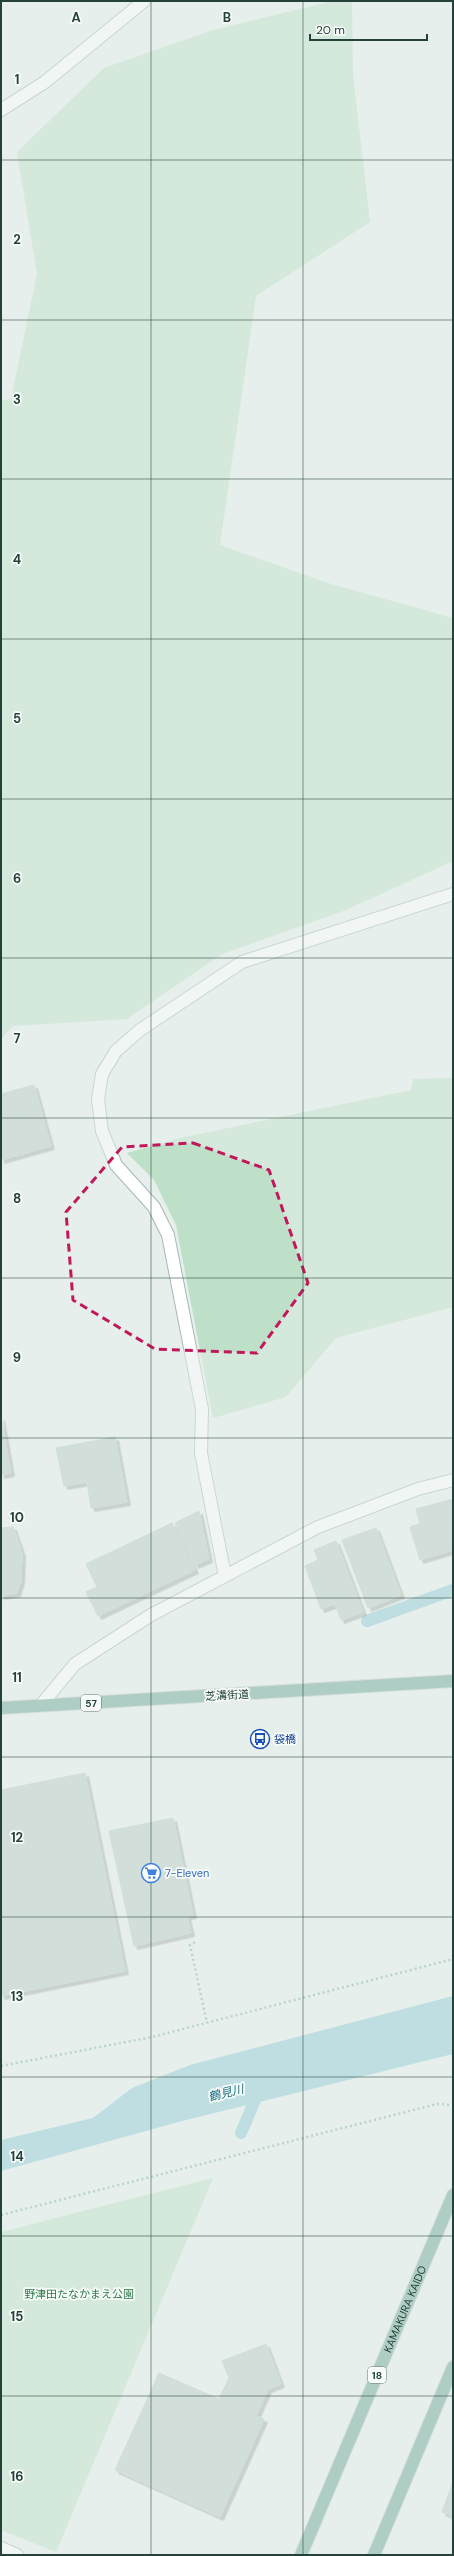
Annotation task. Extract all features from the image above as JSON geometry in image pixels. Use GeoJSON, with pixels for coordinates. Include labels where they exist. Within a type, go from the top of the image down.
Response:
{"type":"FeatureCollection","features":[{"type":"Feature","properties":{"kind":"main road","name":"芝溝街道"},"geometry":{"type":"LineString","coordinates":[[1,1708],[453,1681]]}},
{"type":"Feature","properties":{"kind":"main road","name":"KAMAKURA KAIDO"},"geometry":{"type":"LineString","coordinates":[[301,2555],[453,2195]]}},
{"type":"Feature","properties":{"kind":"main road"},"geometry":{"type":"LineString","coordinates":[[374,2555],[453,2367]]}},
{"type":"Feature","properties":{"kind":"street"},"geometry":{"type":"LineString","coordinates":[[1,110],[45,82],[144,1]]}},
{"type":"Feature","properties":{"kind":"street"},"geometry":{"type":"LineString","coordinates":[[225,1576],[201,1453],[202,1409],[168,1235],[154,1208],[116,1165],[102,1131],[98,1099],[102,1074],[116,1051],[140,1030],[242,962],[453,894]]}},
{"type":"Feature","properties":{"kind":"street"},"geometry":{"type":"LineString","coordinates":[[41,1705],[75,1664],[151,1615],[318,1527],[418,1489],[453,1480]]}},
{"type":"Feature","properties":{"kind":"street"},"geometry":{"type":"LineString","coordinates":[[1,2548],[17,2555]]}},
{"type":"Feature","properties":{"kind":"path"},"geometry":{"type":"LineString","coordinates":[[195,1942],[190,1945],[207,2023]]}},
{"type":"Feature","properties":{"kind":"path"},"geometry":{"type":"LineString","coordinates":[[1,2066],[152,2037],[453,1959]]}},
{"type":"Feature","properties":{"kind":"path"},"geometry":{"type":"LineString","coordinates":[[1,2215],[437,2104],[453,2105]]}},
{"type":"Feature","properties":{"kind":"highlighted area"},"geometry":{"type":"Polygon","coordinates":[[[193,1143],[269,1170],[308,1283],[257,1353],[155,1349],[73,1300],[66,1212],[122,1147],[193,1143]]]}},
{"type":"Feature","properties":{"kind":"green space"},"geometry":{"type":"Polygon","coordinates":[[[333,1],[352,1],[353,75],[370,222],[256,296],[220,545],[331,584],[453,618],[453,861],[346,910],[222,954],[127,1019],[13,1026],[1,1039],[1,401],[11,399],[37,274],[17,152],[104,68],[210,31],[333,1]]]}},
{"type":"Feature","properties":{"kind":"green space"},"geometry":{"type":"Polygon","coordinates":[[[453,1078],[453,1307],[336,1338],[286,1397],[213,1418],[176,1225],[154,1180],[127,1153],[180,1138],[411,1090],[413,1079],[453,1078]]]}},
{"type":"Feature","properties":{"kind":"green space","name":"野津田たなかまえ公園"},"geometry":{"type":"Polygon","coordinates":[[[213,2178],[56,2552],[1,2530],[1,2232],[213,2178]]]}},
{"type":"Feature","properties":{"kind":"water","name":"鶴見川"},"geometry":{"type":"Polygon","coordinates":[[[453,1996],[453,2054],[182,2121],[1,2171],[1,2140],[93,2118],[132,2088],[190,2065],[453,1996]]]}},
{"type":"Feature","properties":{"kind":"building"},"geometry":{"type":"Polygon","coordinates":[[[34,1085],[51,1146],[1,1160],[1,1094],[34,1085]]]}},
{"type":"Feature","properties":{"kind":"building"},"geometry":{"type":"Polygon","coordinates":[[[1,1417],[11,1473],[1,1475],[1,1417]]]}},
{"type":"Feature","properties":{"kind":"building"},"geometry":{"type":"Polygon","coordinates":[[[115,1437],[127,1502],[91,1508],[87,1482],[64,1486],[56,1448],[115,1437]]]}},
{"type":"Feature","properties":{"kind":"building"},"geometry":{"type":"Polygon","coordinates":[[[453,1499],[453,1550],[420,1560],[410,1527],[420,1524],[416,1509],[453,1499]]]}},
{"type":"Feature","properties":{"kind":"building"},"geometry":{"type":"Polygon","coordinates":[[[199,1511],[209,1559],[195,1565],[175,1523],[199,1511]]]}},
{"type":"Feature","properties":{"kind":"building"},"geometry":{"type":"Polygon","coordinates":[[[172,1523],[195,1570],[98,1616],[86,1592],[97,1587],[86,1564],[172,1523]]]}},
{"type":"Feature","properties":{"kind":"building"},"geometry":{"type":"Polygon","coordinates":[[[13,1527],[22,1553],[21,1580],[17,1593],[1,1596],[1,1528],[13,1527]]]}},
{"type":"Feature","properties":{"kind":"building"},"geometry":{"type":"Polygon","coordinates":[[[376,1528],[401,1595],[368,1608],[342,1540],[376,1528]]]}},
{"type":"Feature","properties":{"kind":"building"},"geometry":{"type":"Polygon","coordinates":[[[336,1541],[363,1612],[341,1620],[335,1604],[321,1609],[305,1566],[318,1560],[314,1550],[336,1541]]]}},
{"type":"Feature","properties":{"kind":"building"},"geometry":{"type":"Polygon","coordinates":[[[85,1773],[125,1971],[1,1996],[1,1790],[85,1773]]]}},
{"type":"Feature","properties":{"kind":"building","name":"7-Eleven"},"geometry":{"type":"Polygon","coordinates":[[[173,1818],[193,1915],[187,1916],[191,1933],[134,1946],[109,1831],[173,1818]]]}},
{"type":"Feature","properties":{"kind":"building"},"geometry":{"type":"Polygon","coordinates":[[[266,2344],[281,2384],[268,2389],[256,2416],[264,2419],[220,2517],[115,2470],[159,2373],[219,2399],[229,2378],[222,2361],[266,2344]]]}},
{"type":"Feature","properties":{"kind":"building"},"geometry":{"type":"Polygon","coordinates":[[[453,2482],[453,2517],[442,2512],[453,2482]]]}},
{"type":"Feature","properties":{"kind":"waterway"},"geometry":{"type":"LineString","coordinates":[[367,1621],[453,1590]]}},
{"type":"Feature","properties":{"kind":"waterway"},"geometry":{"type":"LineString","coordinates":[[241,2133],[260,2088]]}},
{"type":"Feature","properties":{"kind":"place","name":"袋橋"},"geometry":{"type":"Point","coordinates":[260,1739]}},
{"type":"Feature","properties":{"kind":"place","name":"7-Eleven"},"geometry":{"type":"Point","coordinates":[151,1873]}}]}
